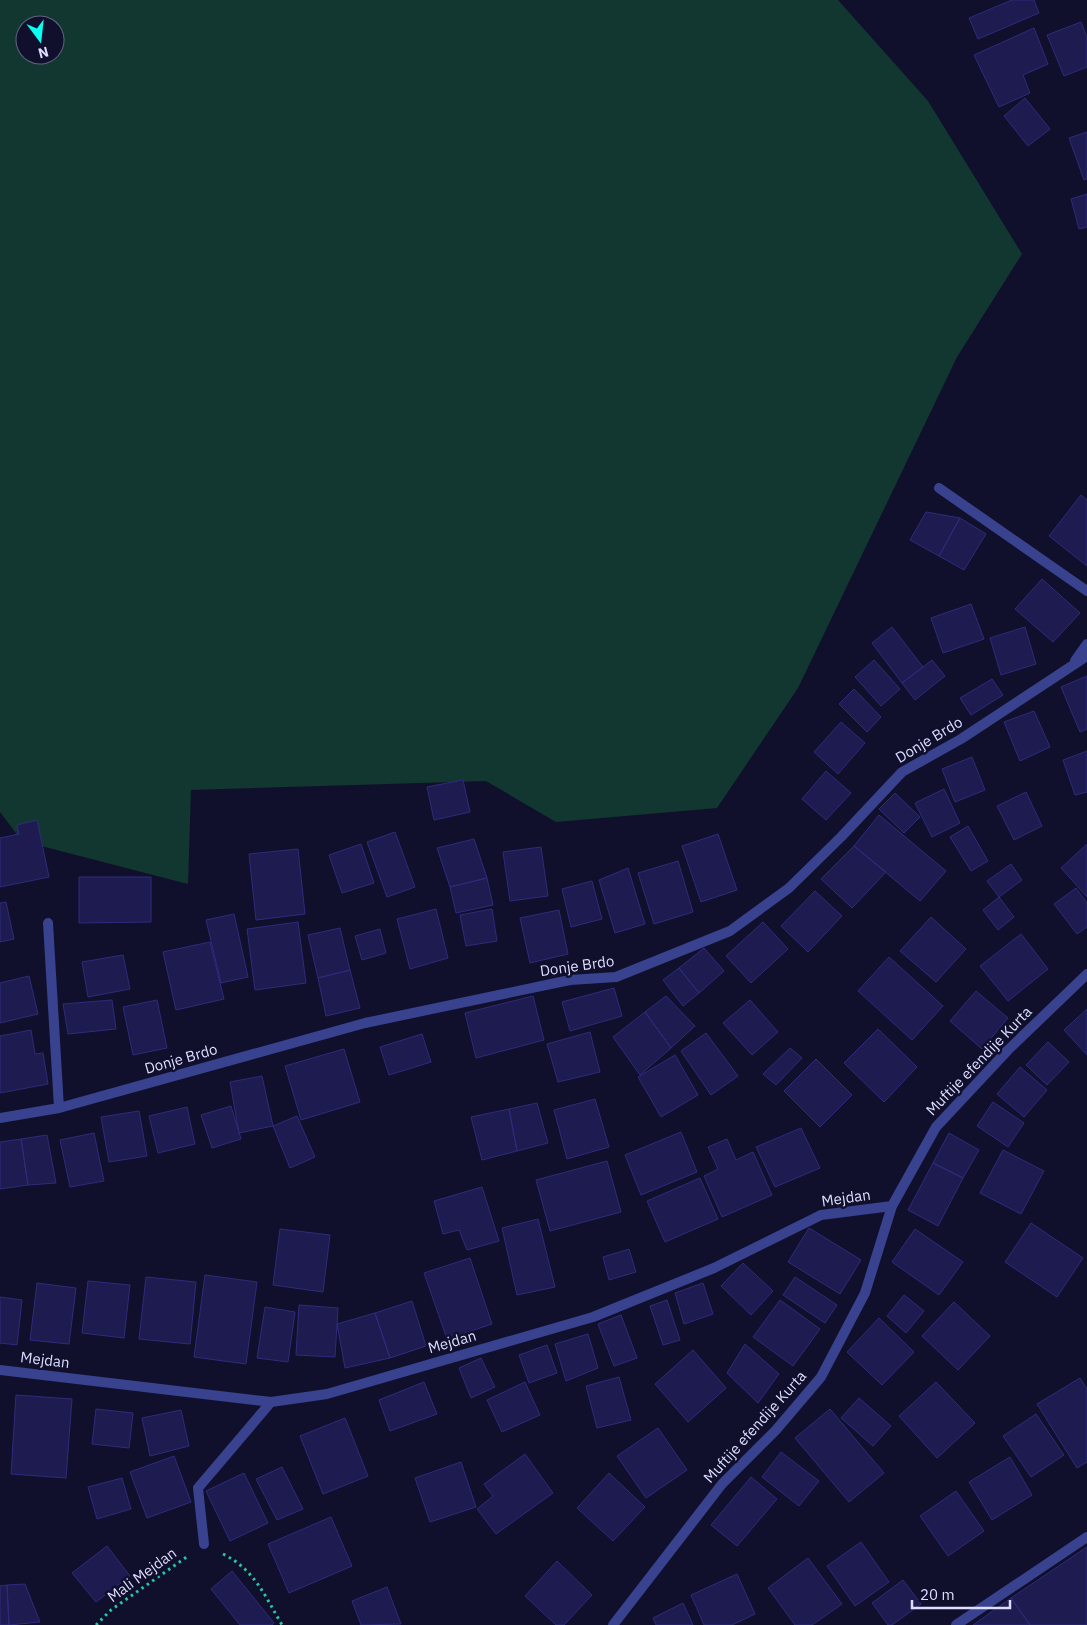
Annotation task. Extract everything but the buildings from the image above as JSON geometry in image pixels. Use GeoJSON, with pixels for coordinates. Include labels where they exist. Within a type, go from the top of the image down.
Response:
{"type":"FeatureCollection","features":[{"type":"Feature","properties":{"kind":"street"},"geometry":{"type":"LineString","coordinates":[[939,488],[1087,591]]}},
{"type":"Feature","properties":{"kind":"street","name":"Donje Brdo"},"geometry":{"type":"LineString","coordinates":[[1072,666],[1087,644]]}},
{"type":"Feature","properties":{"kind":"street","name":"Donje Brdo"},"geometry":{"type":"LineString","coordinates":[[0,1118],[60,1108],[365,1023],[570,980],[616,977],[730,931],[788,888],[841,837],[902,772],[960,739],[1087,656]]}},
{"type":"Feature","properties":{"kind":"street"},"geometry":{"type":"LineString","coordinates":[[48,923],[60,1108]]}},
{"type":"Feature","properties":{"kind":"street","name":"Muftije efendije Kurta"},"geometry":{"type":"LineString","coordinates":[[613,1625],[722,1484],[776,1430],[821,1377],[865,1293],[892,1206],[936,1127],[1008,1050],[1087,974]]}},
{"type":"Feature","properties":{"kind":"street","name":"Mejdan"},"geometry":{"type":"LineString","coordinates":[[0,1370],[271,1402],[327,1394],[593,1317],[714,1268],[821,1215],[892,1206]]}},
{"type":"Feature","properties":{"kind":"street"},"geometry":{"type":"LineString","coordinates":[[204,1544],[198,1488],[271,1402]]}},
{"type":"Feature","properties":{"kind":"street"},"geometry":{"type":"LineString","coordinates":[[956,1625],[1087,1537]]}},
{"type":"Feature","properties":{"kind":"path","name":"Mali Mejdan"},"geometry":{"type":"LineString","coordinates":[[96,1625],[111,1610],[204,1544]]}},
{"type":"Feature","properties":{"kind":"path"},"geometry":{"type":"LineString","coordinates":[[204,1544],[230,1557],[256,1579],[282,1625]]}},
{"type":"Feature","properties":{"kind":"green space"},"geometry":{"type":"Polygon","coordinates":[[[0,0],[838,0],[928,101],[1022,254],[957,357],[798,688],[717,808],[556,822],[486,781],[191,790],[188,884],[22,841],[0,812],[0,0]]]}}]}
